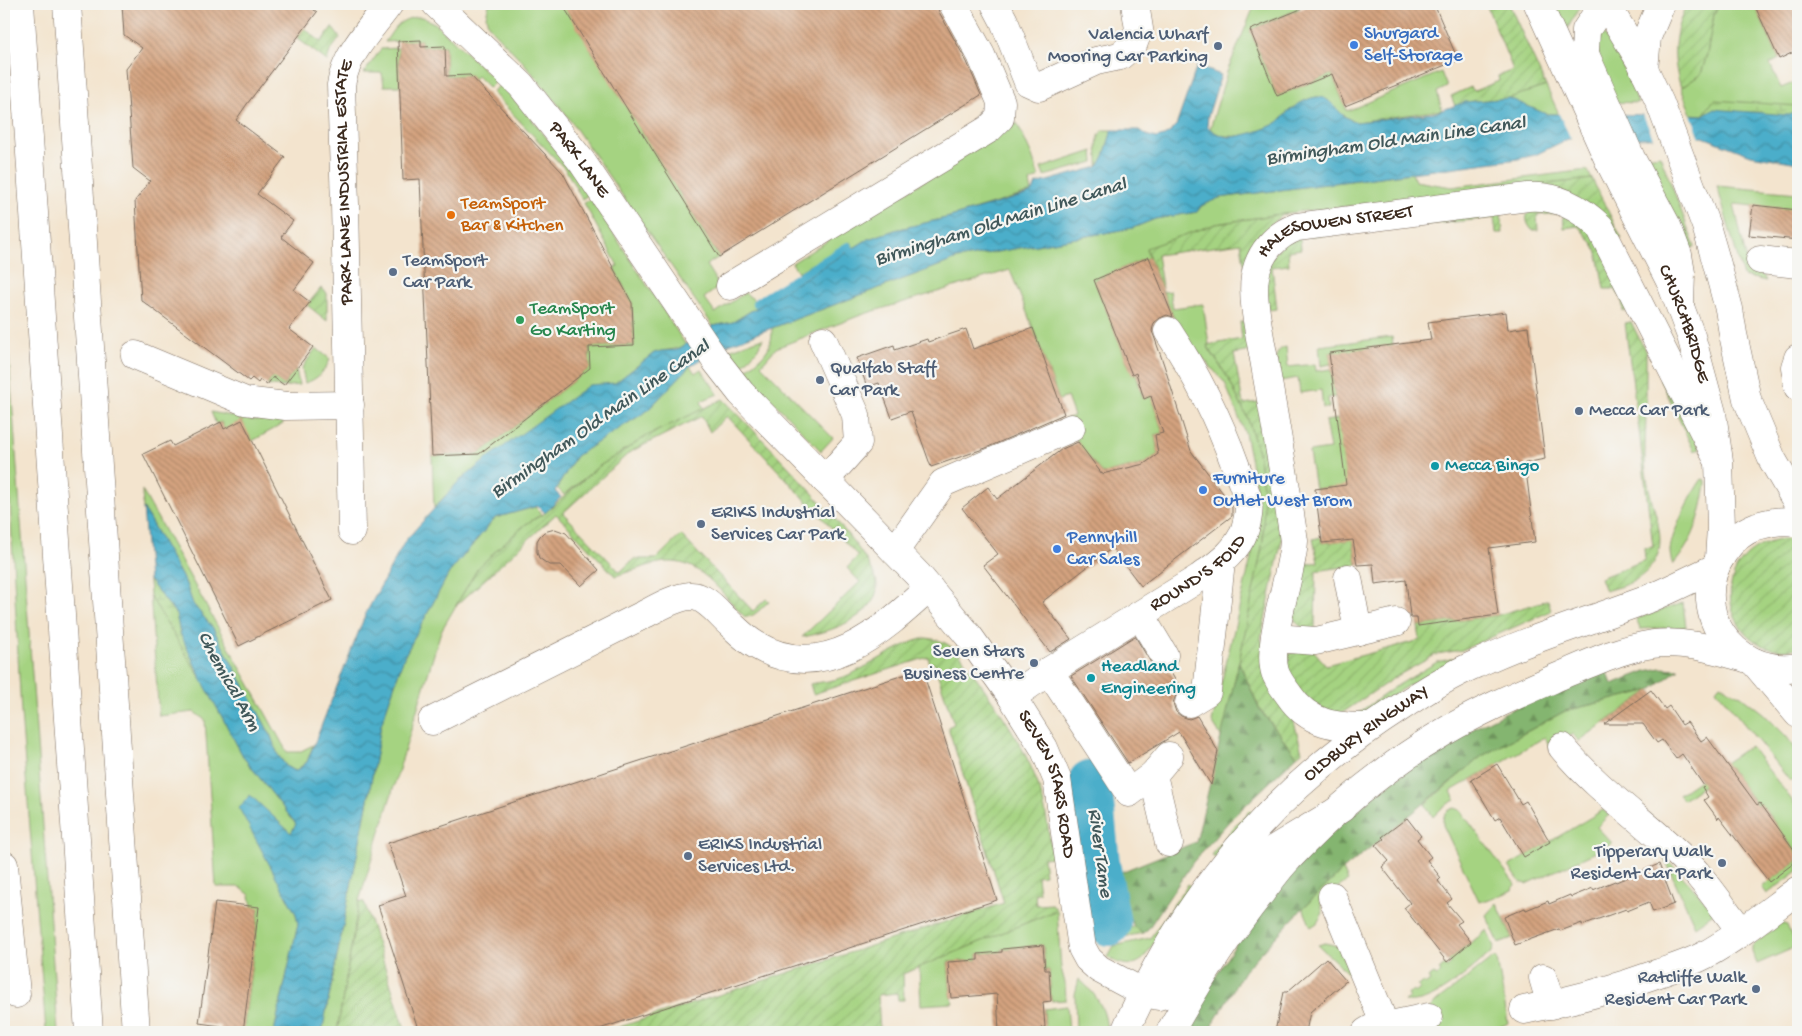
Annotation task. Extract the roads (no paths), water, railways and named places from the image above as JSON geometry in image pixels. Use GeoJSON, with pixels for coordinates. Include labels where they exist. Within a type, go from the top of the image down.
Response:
{"type":"FeatureCollection","features":[{"type":"Feature","properties":{"kind":"main road"},"geometry":{"type":"LineString","coordinates":[[20,4],[89,1032]]}},
{"type":"Feature","properties":{"kind":"main road"},"geometry":{"type":"LineString","coordinates":[[66,4],[136,1032]]}},
{"type":"Feature","properties":{"kind":"main road","name":"PARK LANE INDUSTRIAL ESTATE"},"geometry":{"type":"LineString","coordinates":[[352,531],[341,84],[342,73],[350,57],[389,4]]}},
{"type":"Feature","properties":{"kind":"main road"},"geometry":{"type":"LineString","coordinates":[[730,286],[989,129],[1000,118],[1001,102],[981,55],[952,4]]}},
{"type":"Feature","properties":{"kind":"main road"},"geometry":{"type":"LineString","coordinates":[[995,4],[1004,21],[1028,82],[1039,87],[1096,61],[1120,56],[1133,45],[1138,29],[1135,4]]}},
{"type":"Feature","properties":{"kind":"main road"},"geometry":{"type":"LineString","coordinates":[[1538,4],[1592,99]]}},
{"type":"Feature","properties":{"kind":"main road"},"geometry":{"type":"LineString","coordinates":[[1592,99],[1584,49],[1586,30],[1605,4],[1642,66]]}},
{"type":"Feature","properties":{"kind":"main road"},"geometry":{"type":"LineString","coordinates":[[1642,66],[1647,37],[1660,4]]}},
{"type":"Feature","properties":{"kind":"main road","name":"PARK LANE"},"geometry":{"type":"LineString","coordinates":[[446,7],[520,85],[582,162],[716,361]]}},
{"type":"Feature","properties":{"kind":"main road","name":"CHURCHBRIDGE"},"geometry":{"type":"LineString","coordinates":[[1642,66],[1660,103],[1706,226],[1729,309],[1732,334],[1747,399],[1772,459],[1798,504]]}},
{"type":"Feature","properties":{"kind":"main road","name":"CHURCHBRIDGE"},"geometry":{"type":"LineString","coordinates":[[1592,99],[1620,160],[1680,304],[1691,336],[1712,413],[1719,461],[1721,527],[1717,563]]}},
{"type":"Feature","properties":{"kind":"main road","name":"HALESOWEN STREET"},"geometry":{"type":"LineString","coordinates":[[1369,727],[1340,727],[1317,722],[1294,703],[1277,678],[1274,670],[1275,638],[1293,555],[1294,541],[1261,342],[1255,279],[1261,257],[1276,238],[1285,231],[1297,227],[1528,197],[1549,197],[1574,207],[1587,215],[1600,227],[1719,461]]}},
{"type":"Feature","properties":{"kind":"main road"},"geometry":{"type":"LineString","coordinates":[[1760,260],[1798,264]]}},
{"type":"Feature","properties":{"kind":"main road","name":"ROUND'S FOLD"},"geometry":{"type":"LineString","coordinates":[[1012,697],[1048,671],[1194,581],[1221,562],[1237,544],[1244,530],[1249,504],[1223,430],[1190,364],[1168,331]]}},
{"type":"Feature","properties":{"kind":"main road"},"geometry":{"type":"LineString","coordinates":[[823,340],[856,414],[858,443],[825,480]]}},
{"type":"Feature","properties":{"kind":"main road"},"geometry":{"type":"LineString","coordinates":[[135,355],[245,401],[286,406],[350,405]]}},
{"type":"Feature","properties":{"kind":"main road"},"geometry":{"type":"LineString","coordinates":[[1798,358],[1795,367],[1798,387]]}},
{"type":"Feature","properties":{"kind":"main road","name":"SEVEN STARS ROAD"},"geometry":{"type":"LineString","coordinates":[[716,361],[754,407],[929,588],[968,635],[1012,697],[1044,748],[1057,779],[1082,948],[1088,959],[1099,969],[1142,992]]}},
{"type":"Feature","properties":{"kind":"main road"},"geometry":{"type":"LineString","coordinates":[[895,551],[943,483],[1071,428]]}},
{"type":"Feature","properties":{"kind":"main road","name":"OLDBURY RINGWAY"},"geometry":{"type":"LineString","coordinates":[[1750,660],[1731,646],[1718,629],[1713,618],[1710,592],[1717,563],[1728,546],[1751,528],[1775,521],[1798,523]]}},
{"type":"Feature","properties":{"kind":"main road"},"geometry":{"type":"LineString","coordinates":[[1189,703],[1207,692],[1221,562]]}},
{"type":"Feature","properties":{"kind":"main road","name":"OLDBURY RINGWAY"},"geometry":{"type":"LineString","coordinates":[[1124,1032],[1142,992],[1175,932],[1223,865],[1254,829],[1313,772],[1369,727],[1432,687],[1475,664],[1556,631],[1648,599],[1717,563]]}},
{"type":"Feature","properties":{"kind":"main road"},"geometry":{"type":"LineString","coordinates":[[1348,578],[1358,631]]}},
{"type":"Feature","properties":{"kind":"main road"},"geometry":{"type":"LineString","coordinates":[[432,721],[668,602],[691,596],[706,601],[742,635],[756,645],[775,654],[799,660],[832,656],[852,647],[893,621],[929,588]]}},
{"type":"Feature","properties":{"kind":"main road"},"geometry":{"type":"LineString","coordinates":[[1140,615],[1164,655]]}},
{"type":"Feature","properties":{"kind":"main road"},"geometry":{"type":"LineString","coordinates":[[1275,638],[1316,641],[1396,622]]}},
{"type":"Feature","properties":{"kind":"main road","name":"OLDBURY RINGWAY"},"geometry":{"type":"LineString","coordinates":[[1170,1032],[1195,988],[1237,923],[1288,858],[1342,808],[1402,759],[1445,731],[1520,693],[1610,655],[1654,644],[1678,644],[1707,648],[1771,668],[1798,667]]}},
{"type":"Feature","properties":{"kind":"main road"},"geometry":{"type":"LineString","coordinates":[[1750,660],[1798,714]]}},
{"type":"Feature","properties":{"kind":"main road"},"geometry":{"type":"LineString","coordinates":[[1048,671],[1129,793],[1161,765],[1169,843]]}},
{"type":"Feature","properties":{"kind":"main road"},"geometry":{"type":"LineString","coordinates":[[1562,747],[1592,780],[1676,852],[1697,874],[1741,930]]}},
{"type":"Feature","properties":{"kind":"main road"},"geometry":{"type":"LineString","coordinates":[[1142,992],[1158,996],[1168,993],[1210,926],[1266,854],[1342,808]]}},
{"type":"Feature","properties":{"kind":"main road"},"geometry":{"type":"LineString","coordinates":[[4,865],[16,994],[4,989]]}},
{"type":"Feature","properties":{"kind":"main road"},"geometry":{"type":"LineString","coordinates":[[1524,1010],[1551,1005],[1627,984],[1705,955],[1798,890]]}},
{"type":"Feature","properties":{"kind":"main road"},"geometry":{"type":"LineString","coordinates":[[1332,896],[1380,1012],[1375,1030],[1429,1018]]}},
{"type":"Feature","properties":{"kind":"main road"},"geometry":{"type":"LineString","coordinates":[[1543,978],[1551,1005]]}},
{"type":"Feature","properties":{"kind":"water"},"geometry":{"type":"Polygon","coordinates":[[[1197,66],[1221,75],[1208,116],[1207,126],[1218,134],[1228,137],[1255,132],[1268,127],[1278,122],[1299,104],[1316,97],[1325,98],[1345,117],[1357,122],[1434,113],[1465,102],[1509,98],[1546,114],[1703,115],[1713,109],[1788,115],[1798,112],[1798,163],[1751,155],[1703,137],[1568,139],[1535,155],[1518,159],[1219,198],[1201,206],[1197,212],[1155,219],[1133,228],[957,259],[729,344],[690,366],[647,411],[576,456],[555,491],[561,497],[545,513],[538,506],[495,518],[449,573],[404,657],[381,725],[322,1032],[274,1032],[298,924],[296,914],[239,808],[250,795],[291,833],[296,824],[244,758],[202,680],[180,633],[176,614],[149,580],[143,508],[186,584],[193,604],[213,628],[270,734],[278,755],[287,767],[296,771],[307,762],[366,613],[405,541],[458,482],[492,455],[589,385],[615,383],[654,353],[677,350],[713,326],[733,322],[868,239],[1026,195],[1033,191],[1036,184],[1098,167],[1104,156],[1112,130],[1139,130],[1146,135],[1156,138],[1164,136],[1176,126],[1197,66]]]}},
{"type":"Feature","properties":{"kind":"waterway"},"geometry":{"type":"LineString","coordinates":[[756,303],[848,246],[856,258]]}},
{"type":"Feature","properties":{"kind":"waterway","name":"River Tame"},"geometry":{"type":"LineString","coordinates":[[1090,782],[1098,863],[1109,924]]}},
{"type":"Feature","properties":{"kind":"place","name":"Shurgard Self-Storage"},"geometry":{"type":"Point","coordinates":[1354,45]}},
{"type":"Feature","properties":{"kind":"place","name":"Valencia Wharf Mooring Car Parking"},"geometry":{"type":"Point","coordinates":[1218,46]}},
{"type":"Feature","properties":{"kind":"place","name":"TeamSport Bar & Kitchen"},"geometry":{"type":"Point","coordinates":[451,215]}},
{"type":"Feature","properties":{"kind":"place","name":"TeamSport Car Park"},"geometry":{"type":"Point","coordinates":[393,272]}},
{"type":"Feature","properties":{"kind":"place","name":"TeamSport Go Karting"},"geometry":{"type":"Point","coordinates":[520,320]}},
{"type":"Feature","properties":{"kind":"place","name":"Qualfab Staff Car Park"},"geometry":{"type":"Point","coordinates":[820,380]}},
{"type":"Feature","properties":{"kind":"place","name":"Mecca Car Park"},"geometry":{"type":"Point","coordinates":[1579,411]}},
{"type":"Feature","properties":{"kind":"place","name":"Mecca Bingo"},"geometry":{"type":"Point","coordinates":[1435,466]}},
{"type":"Feature","properties":{"kind":"place","name":"Furniture Outlet West Brom"},"geometry":{"type":"Point","coordinates":[1203,490]}},
{"type":"Feature","properties":{"kind":"place","name":"ERIKS Industrial Services Car Park"},"geometry":{"type":"Point","coordinates":[701,524]}},
{"type":"Feature","properties":{"kind":"place","name":"Pennyhill Car Sales"},"geometry":{"type":"Point","coordinates":[1057,549]}},
{"type":"Feature","properties":{"kind":"place","name":"Seven Stars Business Centre"},"geometry":{"type":"Point","coordinates":[1034,663]}},
{"type":"Feature","properties":{"kind":"place","name":"Headland Engineering"},"geometry":{"type":"Point","coordinates":[1091,678]}},
{"type":"Feature","properties":{"kind":"place","name":"ERIKS Industrial Services Ltd."},"geometry":{"type":"Point","coordinates":[688,856]}},
{"type":"Feature","properties":{"kind":"place","name":"Tipperary Walk Resident Car Park"},"geometry":{"type":"Point","coordinates":[1722,863]}},
{"type":"Feature","properties":{"kind":"place","name":"Ratcliffe Walk Resident Car Park"},"geometry":{"type":"Point","coordinates":[1756,989]}},
{"type":"Feature","properties":{"kind":"water label","name":"Birmingham Old Main Line Canal"},"geometry":{"type":"Point","coordinates":[1396,142]}},
{"type":"Feature","properties":{"kind":"water label","name":"Birmingham Old Main Line Canal"},"geometry":{"type":"Point","coordinates":[1001,223]}},
{"type":"Feature","properties":{"kind":"water label","name":"Birmingham Old Main Line Canal"},"geometry":{"type":"Point","coordinates":[601,420]}},
{"type":"Feature","properties":{"kind":"water label","name":"Chemical Arm"},"geometry":{"type":"Point","coordinates":[228,682]}}]}
